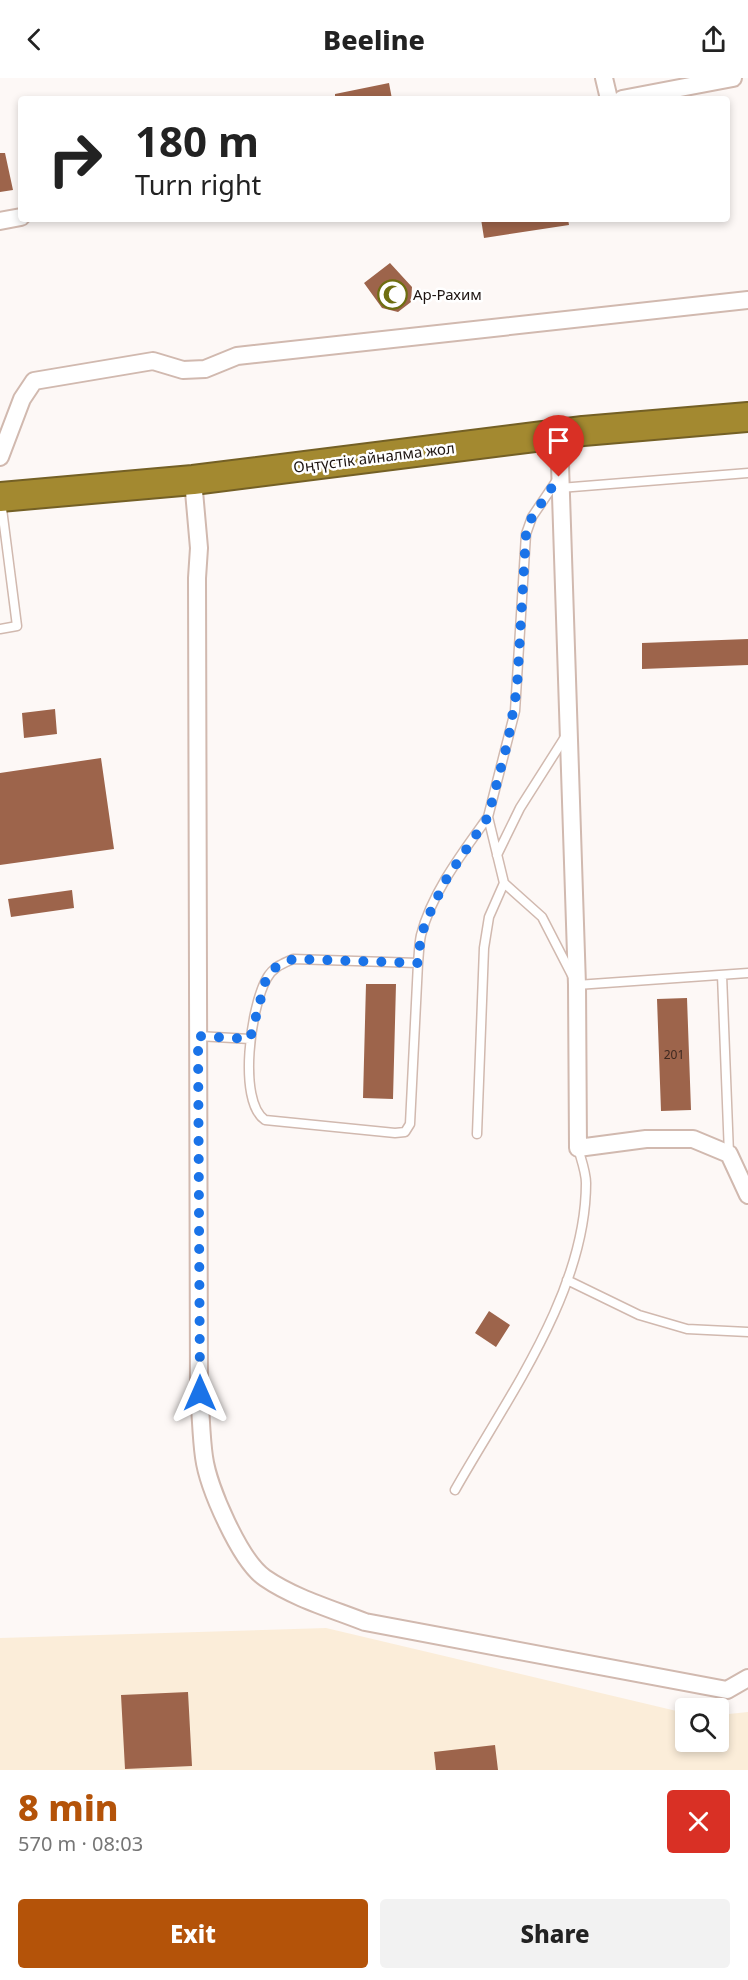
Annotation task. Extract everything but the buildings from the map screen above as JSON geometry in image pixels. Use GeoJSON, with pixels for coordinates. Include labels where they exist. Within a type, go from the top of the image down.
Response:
{"type":"FeatureCollection","features":[{"type":"Feature","properties":{"kind":"highway","name":"Оңтүстік айналма жол"},"geometry":{"type":"LineString","coordinates":[[0,496],[193,480],[559,434],[748,417]]}},
{"type":"Feature","properties":{"kind":"street"},"geometry":{"type":"LineString","coordinates":[[604,78],[608,96]]}},
{"type":"Feature","properties":{"kind":"street"},"geometry":{"type":"LineString","coordinates":[[638,96],[733,78]]}},
{"type":"Feature","properties":{"kind":"street"},"geometry":{"type":"LineString","coordinates":[[0,220],[18,217]]}},
{"type":"Feature","properties":{"kind":"street"},"geometry":{"type":"LineString","coordinates":[[0,457],[22,399],[34,381],[153,361],[183,370],[205,369],[237,356],[748,300]]}},
{"type":"Feature","properties":{"kind":"street"},"geometry":{"type":"LineString","coordinates":[[559,434],[577,985],[578,1148],[646,1139],[693,1139],[729,1154],[746,1186]]}},
{"type":"Feature","properties":{"kind":"street"},"geometry":{"type":"LineString","coordinates":[[193,480],[199,548],[197,578],[200,1393],[204,1459],[219,1505],[241,1549],[264,1577],[313,1602],[365,1622],[727,1690],[748,1678]]}},
{"type":"Feature","properties":{"kind":"lane"},"geometry":{"type":"LineString","coordinates":[[418,963],[293,959],[276,967],[266,979],[250,1039],[251,1100],[256,1114],[265,1120],[395,1133],[405,1132],[410,1124],[421,935],[447,878],[488,817],[514,711],[526,534],[532,517],[559,483],[748,473]]}},
{"type":"Feature","properties":{"kind":"lane"},"geometry":{"type":"LineString","coordinates":[[0,496],[17,626],[0,629]]}},
{"type":"Feature","properties":{"kind":"lane"},"geometry":{"type":"LineString","coordinates":[[497,856],[520,808],[568,732]]}},
{"type":"Feature","properties":{"kind":"lane"},"geometry":{"type":"LineString","coordinates":[[488,817],[504,882],[542,917],[577,985],[748,973]]}},
{"type":"Feature","properties":{"kind":"lane"},"geometry":{"type":"LineString","coordinates":[[477,1134],[484,948],[489,917],[504,882]]}},
{"type":"Feature","properties":{"kind":"lane"},"geometry":{"type":"LineString","coordinates":[[722,975],[729,1154]]}},
{"type":"Feature","properties":{"kind":"lane"},"geometry":{"type":"LineString","coordinates":[[198,1036],[250,1039]]}},
{"type":"Feature","properties":{"kind":"lane"},"geometry":{"type":"LineString","coordinates":[[455,1490],[554,1317],[580,1244],[586,1181],[578,1148]]}},
{"type":"Feature","properties":{"kind":"lane"},"geometry":{"type":"LineString","coordinates":[[567,1280],[639,1315],[687,1329],[748,1332]]}},
{"type":"Feature","properties":{"kind":"shaded area"},"geometry":{"type":"Polygon","coordinates":[[[326,1628],[675,1711],[675,1752],[729,1752],[729,1714],[748,1712],[748,1770],[0,1770],[0,1638],[326,1628]]]}},
{"type":"Feature","properties":{"kind":"place","name":"Ар-Рахим"},"geometry":{"type":"Point","coordinates":[392,295]}},
{"type":"Feature","properties":{"kind":"route"},"geometry":{"type":"LineString","coordinates":[[200,1393],[198,1036],[250,1039],[266,979],[276,967],[293,959],[418,963],[421,935],[432,908],[447,878],[488,817],[514,711],[526,534],[541,501],[559,477]]}}]}
